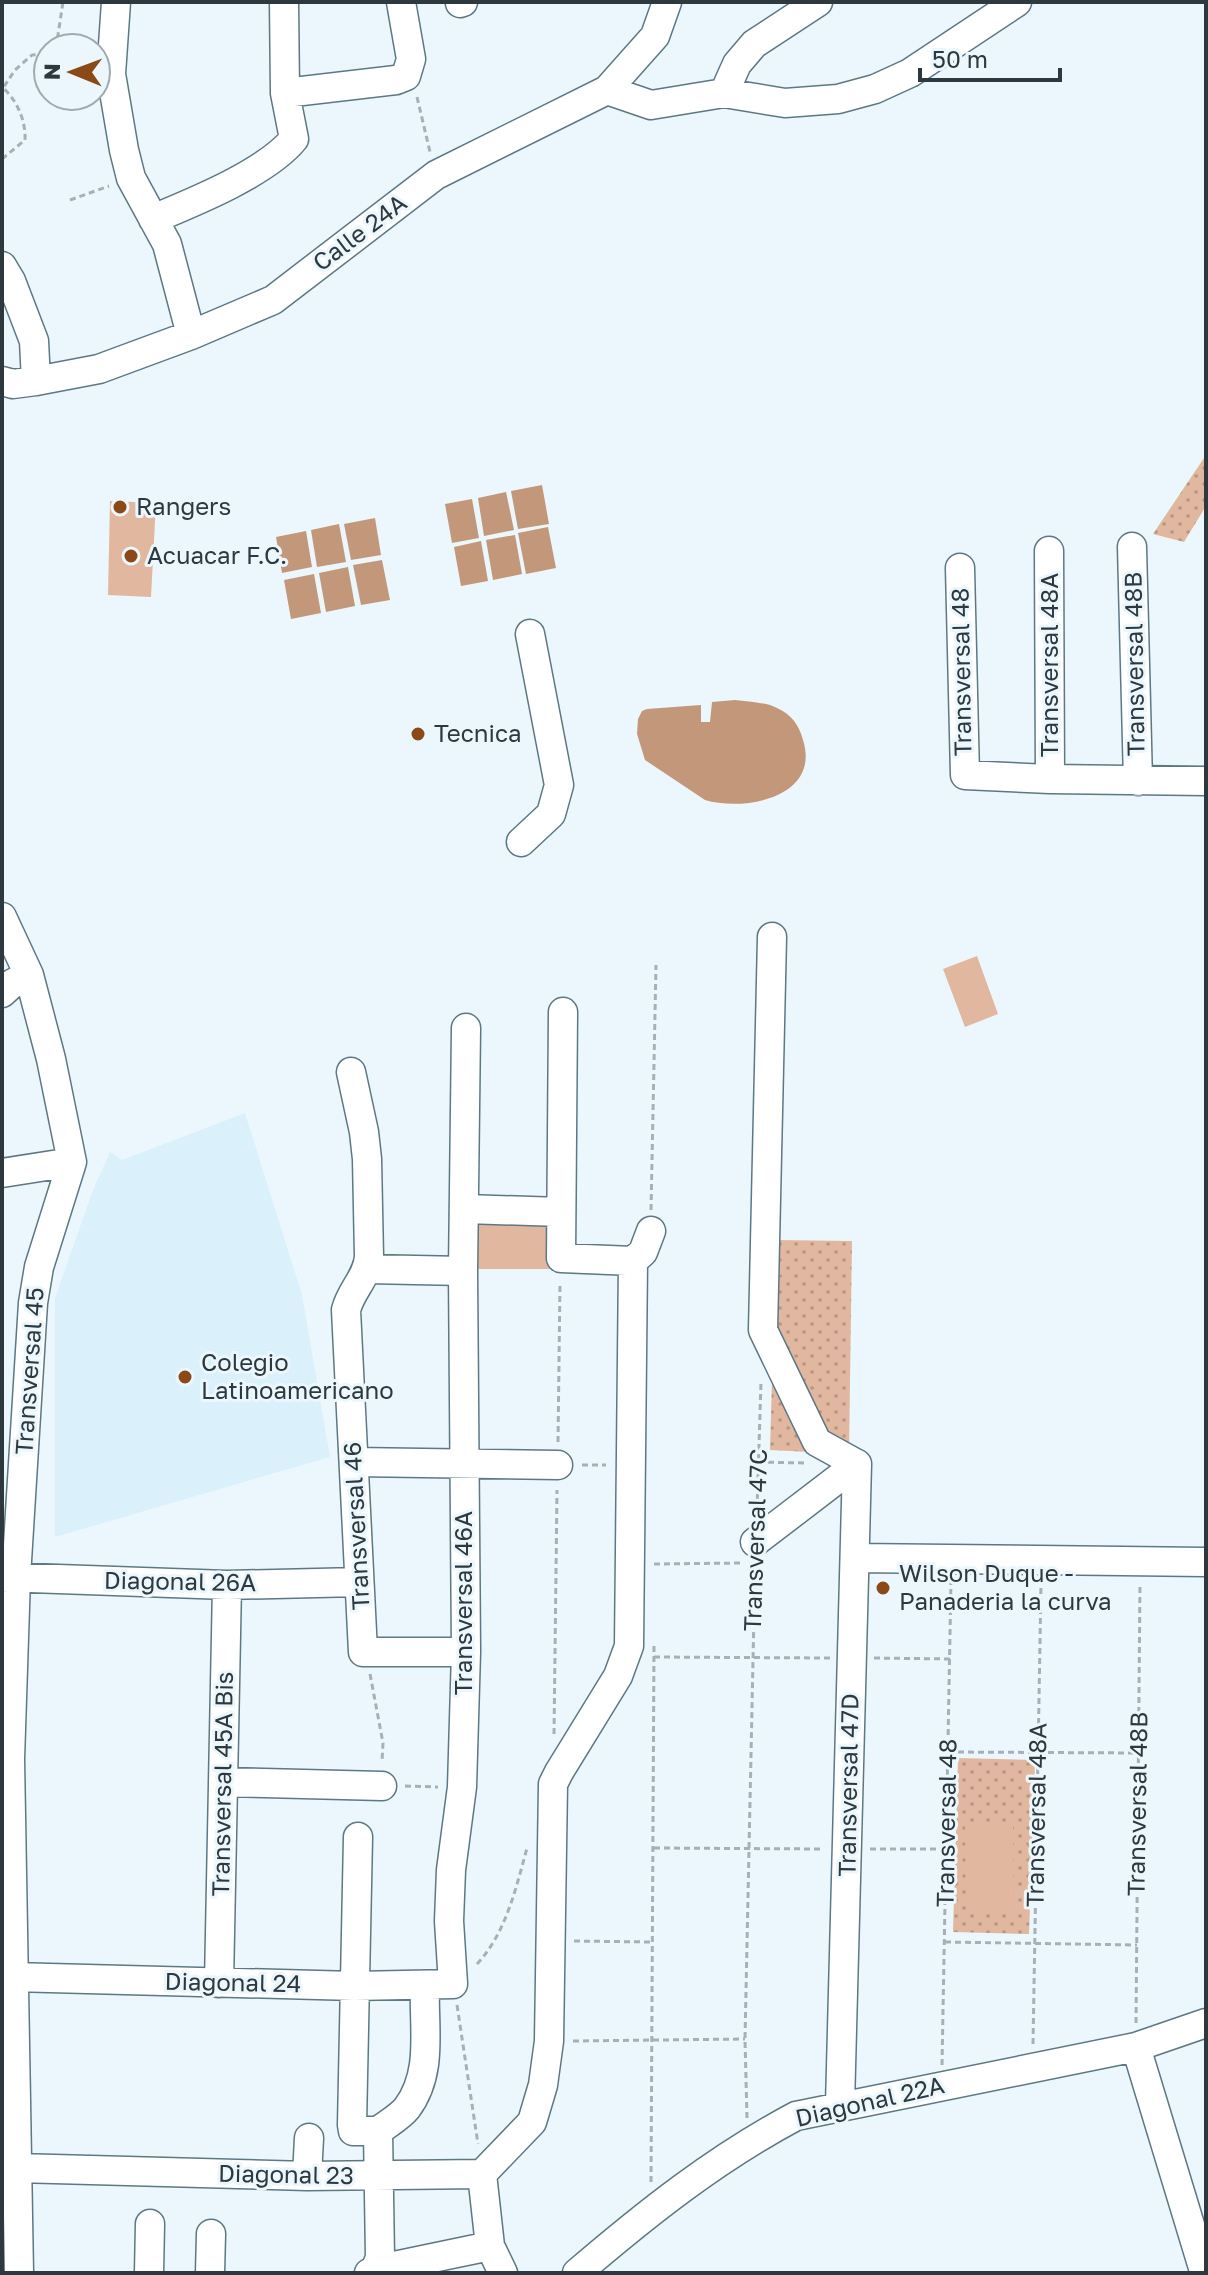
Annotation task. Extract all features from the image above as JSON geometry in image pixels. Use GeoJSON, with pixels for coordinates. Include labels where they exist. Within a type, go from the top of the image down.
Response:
{"type":"FeatureCollection","features":[{"type":"Feature","properties":{"kind":"street"},"geometry":{"type":"LineString","coordinates":[[116,2],[111,74],[124,150],[131,178],[167,244],[191,335]]}},
{"type":"Feature","properties":{"kind":"street"},"geometry":{"type":"LineString","coordinates":[[153,219],[185,206],[282,154],[294,139],[285,93],[284,2]]}},
{"type":"Feature","properties":{"kind":"street"},"geometry":{"type":"LineString","coordinates":[[285,93],[396,80],[406,76],[410,68],[401,2]]}},
{"type":"Feature","properties":{"kind":"street","name":"Calle 24A"},"geometry":{"type":"LineString","coordinates":[[2,381],[13,384],[99,369],[273,300],[436,175],[607,90],[655,36],[667,2]]}},
{"type":"Feature","properties":{"kind":"street"},"geometry":{"type":"LineString","coordinates":[[724,93],[737,64],[754,44],[818,2]]}},
{"type":"Feature","properties":{"kind":"street"},"geometry":{"type":"LineString","coordinates":[[607,90],[651,105],[724,93],[785,103],[811,102],[875,89],[910,73],[1017,2]]}},
{"type":"Feature","properties":{"kind":"street"},"geometry":{"type":"LineString","coordinates":[[2,266],[34,341],[36,381]]}},
{"type":"Feature","properties":{"kind":"street","name":"Transversal 48B"},"geometry":{"type":"LineString","coordinates":[[1132,547],[1138,781]]}},
{"type":"Feature","properties":{"kind":"street","name":"Transversal 48A"},"geometry":{"type":"LineString","coordinates":[[1049,551],[1050,779]]}},
{"type":"Feature","properties":{"kind":"street","name":"Transversal 48"},"geometry":{"type":"LineString","coordinates":[[960,568],[965,775],[1050,779]]}},
{"type":"Feature","properties":{"kind":"street"},"geometry":{"type":"LineString","coordinates":[[521,842],[551,814],[559,785],[530,634]]}},
{"type":"Feature","properties":{"kind":"street"},"geometry":{"type":"LineString","coordinates":[[1050,779],[1206,781]]}},
{"type":"Feature","properties":{"kind":"street","name":"Transversal 45"},"geometry":{"type":"LineString","coordinates":[[2,917],[29,975],[51,1059],[72,1162],[39,1267],[33,1303],[9,1577],[7,1979],[17,2168],[13,2265]]}},
{"type":"Feature","properties":{"kind":"street"},"geometry":{"type":"LineString","coordinates":[[755,1552],[857,1464],[817,1442],[763,1330],[772,937]]}},
{"type":"Feature","properties":{"kind":"street"},"geometry":{"type":"LineString","coordinates":[[2,993],[29,975]]}},
{"type":"Feature","properties":{"kind":"street"},"geometry":{"type":"LineString","coordinates":[[563,1012],[561,1258],[633,1261],[643,1252],[651,1231]]}},
{"type":"Feature","properties":{"kind":"street","name":"Transversal 46A"},"geometry":{"type":"LineString","coordinates":[[453,1984],[449,1921],[451,1870],[462,1787],[466,1652],[463,1271],[466,1028]]}},
{"type":"Feature","properties":{"kind":"street"},"geometry":{"type":"LineString","coordinates":[[351,1072],[367,1159],[368,1269],[463,1271]]}},
{"type":"Feature","properties":{"kind":"street"},"geometry":{"type":"LineString","coordinates":[[2,1173],[72,1162]]}},
{"type":"Feature","properties":{"kind":"street"},"geometry":{"type":"LineString","coordinates":[[465,1209],[561,1212]]}},
{"type":"Feature","properties":{"kind":"street"},"geometry":{"type":"LineString","coordinates":[[503,2273],[490,2246],[482,2174],[532,2122],[543,2085],[549,2041],[553,1784],[618,1676],[629,1646],[633,1261]]}},
{"type":"Feature","properties":{"kind":"street","name":"Transversal 46"},"geometry":{"type":"LineString","coordinates":[[363,1652],[346,1310],[351,1295],[368,1269]]}},
{"type":"Feature","properties":{"kind":"street"},"geometry":{"type":"LineString","coordinates":[[354,1462],[558,1465]]}},
{"type":"Feature","properties":{"kind":"street","name":"Transversal 47D"},"geometry":{"type":"LineString","coordinates":[[840,2105],[857,1464]]}},
{"type":"Feature","properties":{"kind":"street"},"geometry":{"type":"LineString","coordinates":[[855,1558],[1206,1562]]}},
{"type":"Feature","properties":{"kind":"street","name":"Diagonal 26A"},"geometry":{"type":"LineString","coordinates":[[9,1577],[227,1585],[359,1582]]}},
{"type":"Feature","properties":{"kind":"street","name":"Transversal 45A Bis"},"geometry":{"type":"LineString","coordinates":[[219,1983],[227,1585]]}},
{"type":"Feature","properties":{"kind":"street"},"geometry":{"type":"LineString","coordinates":[[363,1652],[466,1652]]}},
{"type":"Feature","properties":{"kind":"street"},"geometry":{"type":"LineString","coordinates":[[223,1782],[382,1786]]}},
{"type":"Feature","properties":{"kind":"street"},"geometry":{"type":"LineString","coordinates":[[358,1837],[353,2131],[378,2131],[406,2109],[423,2081],[426,2053],[423,2019],[425,1985]]}},
{"type":"Feature","properties":{"kind":"street","name":"Diagonal 24"},"geometry":{"type":"LineString","coordinates":[[7,1979],[354,1986],[453,1984]]}},
{"type":"Feature","properties":{"kind":"street","name":"Diagonal 22A"},"geometry":{"type":"LineString","coordinates":[[577,2273],[651,2210],[747,2142],[796,2116],[1136,2047],[1206,2023]]}},
{"type":"Feature","properties":{"kind":"street"},"geometry":{"type":"LineString","coordinates":[[1136,2047],[1202,2271]]}},
{"type":"Feature","properties":{"kind":"street"},"geometry":{"type":"LineString","coordinates":[[372,2272],[380,2258],[378,2131]]}},
{"type":"Feature","properties":{"kind":"street"},"geometry":{"type":"LineString","coordinates":[[307,2176],[309,2138]]}},
{"type":"Feature","properties":{"kind":"street","name":"Diagonal 23"},"geometry":{"type":"LineString","coordinates":[[17,2168],[307,2176],[482,2174]]}},
{"type":"Feature","properties":{"kind":"street"},"geometry":{"type":"LineString","coordinates":[[149,2273],[150,2224]]}},
{"type":"Feature","properties":{"kind":"street"},"geometry":{"type":"LineString","coordinates":[[210,2273],[211,2234]]}},
{"type":"Feature","properties":{"kind":"street"},"geometry":{"type":"LineString","coordinates":[[372,2272],[490,2246]]}},
{"type":"Feature","properties":{"kind":"path"},"geometry":{"type":"LineString","coordinates":[[58,32],[63,2]]}},
{"type":"Feature","properties":{"kind":"path"},"geometry":{"type":"LineString","coordinates":[[2,159],[25,140],[26,125],[9,93],[3,88],[15,70],[32,55]]}},
{"type":"Feature","properties":{"kind":"path"},"geometry":{"type":"LineString","coordinates":[[410,68],[436,175]]}},
{"type":"Feature","properties":{"kind":"path"},"geometry":{"type":"LineString","coordinates":[[70,200],[131,178]]}},
{"type":"Feature","properties":{"kind":"path"},"geometry":{"type":"LineString","coordinates":[[554,1736],[561,1258]]}},
{"type":"Feature","properties":{"kind":"path","name":"Transversal 47C"},"geometry":{"type":"LineString","coordinates":[[747,2142],[745,2039],[755,1552],[762,1374]]}},
{"type":"Feature","properties":{"kind":"path"},"geometry":{"type":"LineString","coordinates":[[558,1465],[630,1466]]}},
{"type":"Feature","properties":{"kind":"path"},"geometry":{"type":"LineString","coordinates":[[654,1564],[755,1552]]}},
{"type":"Feature","properties":{"kind":"path","name":"Transversal 48"},"geometry":{"type":"LineString","coordinates":[[942,2084],[952,1561]]}},
{"type":"Feature","properties":{"kind":"path","name":"Transversal 48A"},"geometry":{"type":"LineString","coordinates":[[1033,2068],[1041,1561]]}},
{"type":"Feature","properties":{"kind":"path","name":"Transversal 48B"},"geometry":{"type":"LineString","coordinates":[[1136,2047],[1140,1562]]}},
{"type":"Feature","properties":{"kind":"path"},"geometry":{"type":"LineString","coordinates":[[363,1652],[383,1743],[382,1786],[462,1787]]}},
{"type":"Feature","properties":{"kind":"path"},"geometry":{"type":"LineString","coordinates":[[654,1657],[950,1659]]}},
{"type":"Feature","properties":{"kind":"path"},"geometry":{"type":"LineString","coordinates":[[948,1752],[1139,1753]]}},
{"type":"Feature","properties":{"kind":"path"},"geometry":{"type":"LineString","coordinates":[[482,2174],[453,1984],[490,1950],[507,1915],[528,1845]]}},
{"type":"Feature","properties":{"kind":"path"},"geometry":{"type":"LineString","coordinates":[[653,1848],[946,1849]]}},
{"type":"Feature","properties":{"kind":"path"},"geometry":{"type":"LineString","coordinates":[[550,1941],[653,1942]]}},
{"type":"Feature","properties":{"kind":"path"},"geometry":{"type":"LineString","coordinates":[[945,1942],[1137,1945]]}},
{"type":"Feature","properties":{"kind":"path"},"geometry":{"type":"LineString","coordinates":[[549,2041],[745,2039]]}},
{"type":"Feature","properties":{"kind":"shaded area"},"geometry":{"type":"Polygon","coordinates":[[[1206,455],[1206,506],[1184,542],[1153,534],[1206,455]]]}},
{"type":"Feature","properties":{"kind":"shaded area"},"geometry":{"type":"Polygon","coordinates":[[[542,485],[549,524],[518,529],[511,491],[542,485]]]}},
{"type":"Feature","properties":{"kind":"shaded area"},"geometry":{"type":"Polygon","coordinates":[[[506,492],[514,530],[484,536],[478,498],[506,492]]]}},
{"type":"Feature","properties":{"kind":"shaded area"},"geometry":{"type":"Polygon","coordinates":[[[472,499],[479,538],[452,543],[445,504],[472,499]]]}},
{"type":"Feature","properties":{"kind":"shaded area","name":"Acuacar F.C."},"geometry":{"type":"Polygon","coordinates":[[[110,501],[156,503],[151,597],[108,595],[110,501]]]}},
{"type":"Feature","properties":{"kind":"shaded area"},"geometry":{"type":"Polygon","coordinates":[[[375,518],[381,555],[351,560],[344,524],[375,518]]]}},
{"type":"Feature","properties":{"kind":"shaded area"},"geometry":{"type":"Polygon","coordinates":[[[339,524],[346,562],[317,567],[311,530],[339,524]]]}},
{"type":"Feature","properties":{"kind":"shaded area"},"geometry":{"type":"Polygon","coordinates":[[[548,527],[556,568],[526,574],[518,533],[548,527]]]}},
{"type":"Feature","properties":{"kind":"shaded area"},"geometry":{"type":"Polygon","coordinates":[[[306,531],[312,567],[282,573],[276,537],[306,531]]]}},
{"type":"Feature","properties":{"kind":"shaded area"},"geometry":{"type":"Polygon","coordinates":[[[515,535],[522,574],[493,580],[486,540],[515,535]]]}},
{"type":"Feature","properties":{"kind":"shaded area"},"geometry":{"type":"Polygon","coordinates":[[[481,541],[488,581],[461,586],[454,547],[481,541]]]}},
{"type":"Feature","properties":{"kind":"shaded area"},"geometry":{"type":"Polygon","coordinates":[[[382,560],[390,600],[361,605],[353,565],[382,560]]]}},
{"type":"Feature","properties":{"kind":"shaded area"},"geometry":{"type":"Polygon","coordinates":[[[348,567],[355,606],[326,612],[319,573],[348,567]]]}},
{"type":"Feature","properties":{"kind":"shaded area"},"geometry":{"type":"Polygon","coordinates":[[[314,574],[321,613],[291,619],[284,580],[314,574]]]}},
{"type":"Feature","properties":{"kind":"shaded area"},"geometry":{"type":"Polygon","coordinates":[[[735,700],[773,706],[791,717],[797,725],[806,759],[801,775],[790,787],[776,796],[758,801],[721,803],[705,800],[645,760],[637,734],[642,711],[701,705],[701,722],[710,722],[712,702],[735,700]]]}},
{"type":"Feature","properties":{"kind":"shaded area"},"geometry":{"type":"Polygon","coordinates":[[[977,956],[998,1014],[965,1027],[943,969],[977,956]]]}},
{"type":"Feature","properties":{"kind":"shaded area","name":"Colegio Latinoamericano"},"geometry":{"type":"Polygon","coordinates":[[[245,1113],[302,1295],[330,1457],[55,1537],[55,1298],[93,1190],[110,1152],[122,1160],[245,1113]]]}},
{"type":"Feature","properties":{"kind":"shaded area"},"geometry":{"type":"Polygon","coordinates":[[[470,1224],[552,1224],[552,1269],[470,1269],[470,1224]]]}},
{"type":"Feature","properties":{"kind":"shaded area"},"geometry":{"type":"Polygon","coordinates":[[[776,1240],[852,1241],[849,1454],[770,1450],[776,1240]]]}},
{"type":"Feature","properties":{"kind":"shaded area"},"geometry":{"type":"Polygon","coordinates":[[[958,1758],[1035,1760],[1029,1934],[953,1932],[958,1758]]]}},
{"type":"Feature","properties":{"kind":"shaded area"},"geometry":{"type":"Polygon","coordinates":[[[965,1822],[1013,1822],[1014,1912],[966,1912],[965,1822]]]}},
{"type":"Feature","properties":{"kind":"place","name":"Rangers"},"geometry":{"type":"Point","coordinates":[120,507]}},
{"type":"Feature","properties":{"kind":"place","name":"Acuacar F.C."},"geometry":{"type":"Point","coordinates":[131,556]}},
{"type":"Feature","properties":{"kind":"place","name":"Tecnica"},"geometry":{"type":"Point","coordinates":[418,734]}},
{"type":"Feature","properties":{"kind":"place","name":"Colegio Latinoamericano"},"geometry":{"type":"Point","coordinates":[185,1377]}},
{"type":"Feature","properties":{"kind":"place","name":"Wilson Duque - Panaderia la curva"},"geometry":{"type":"Point","coordinates":[883,1588]}}]}
